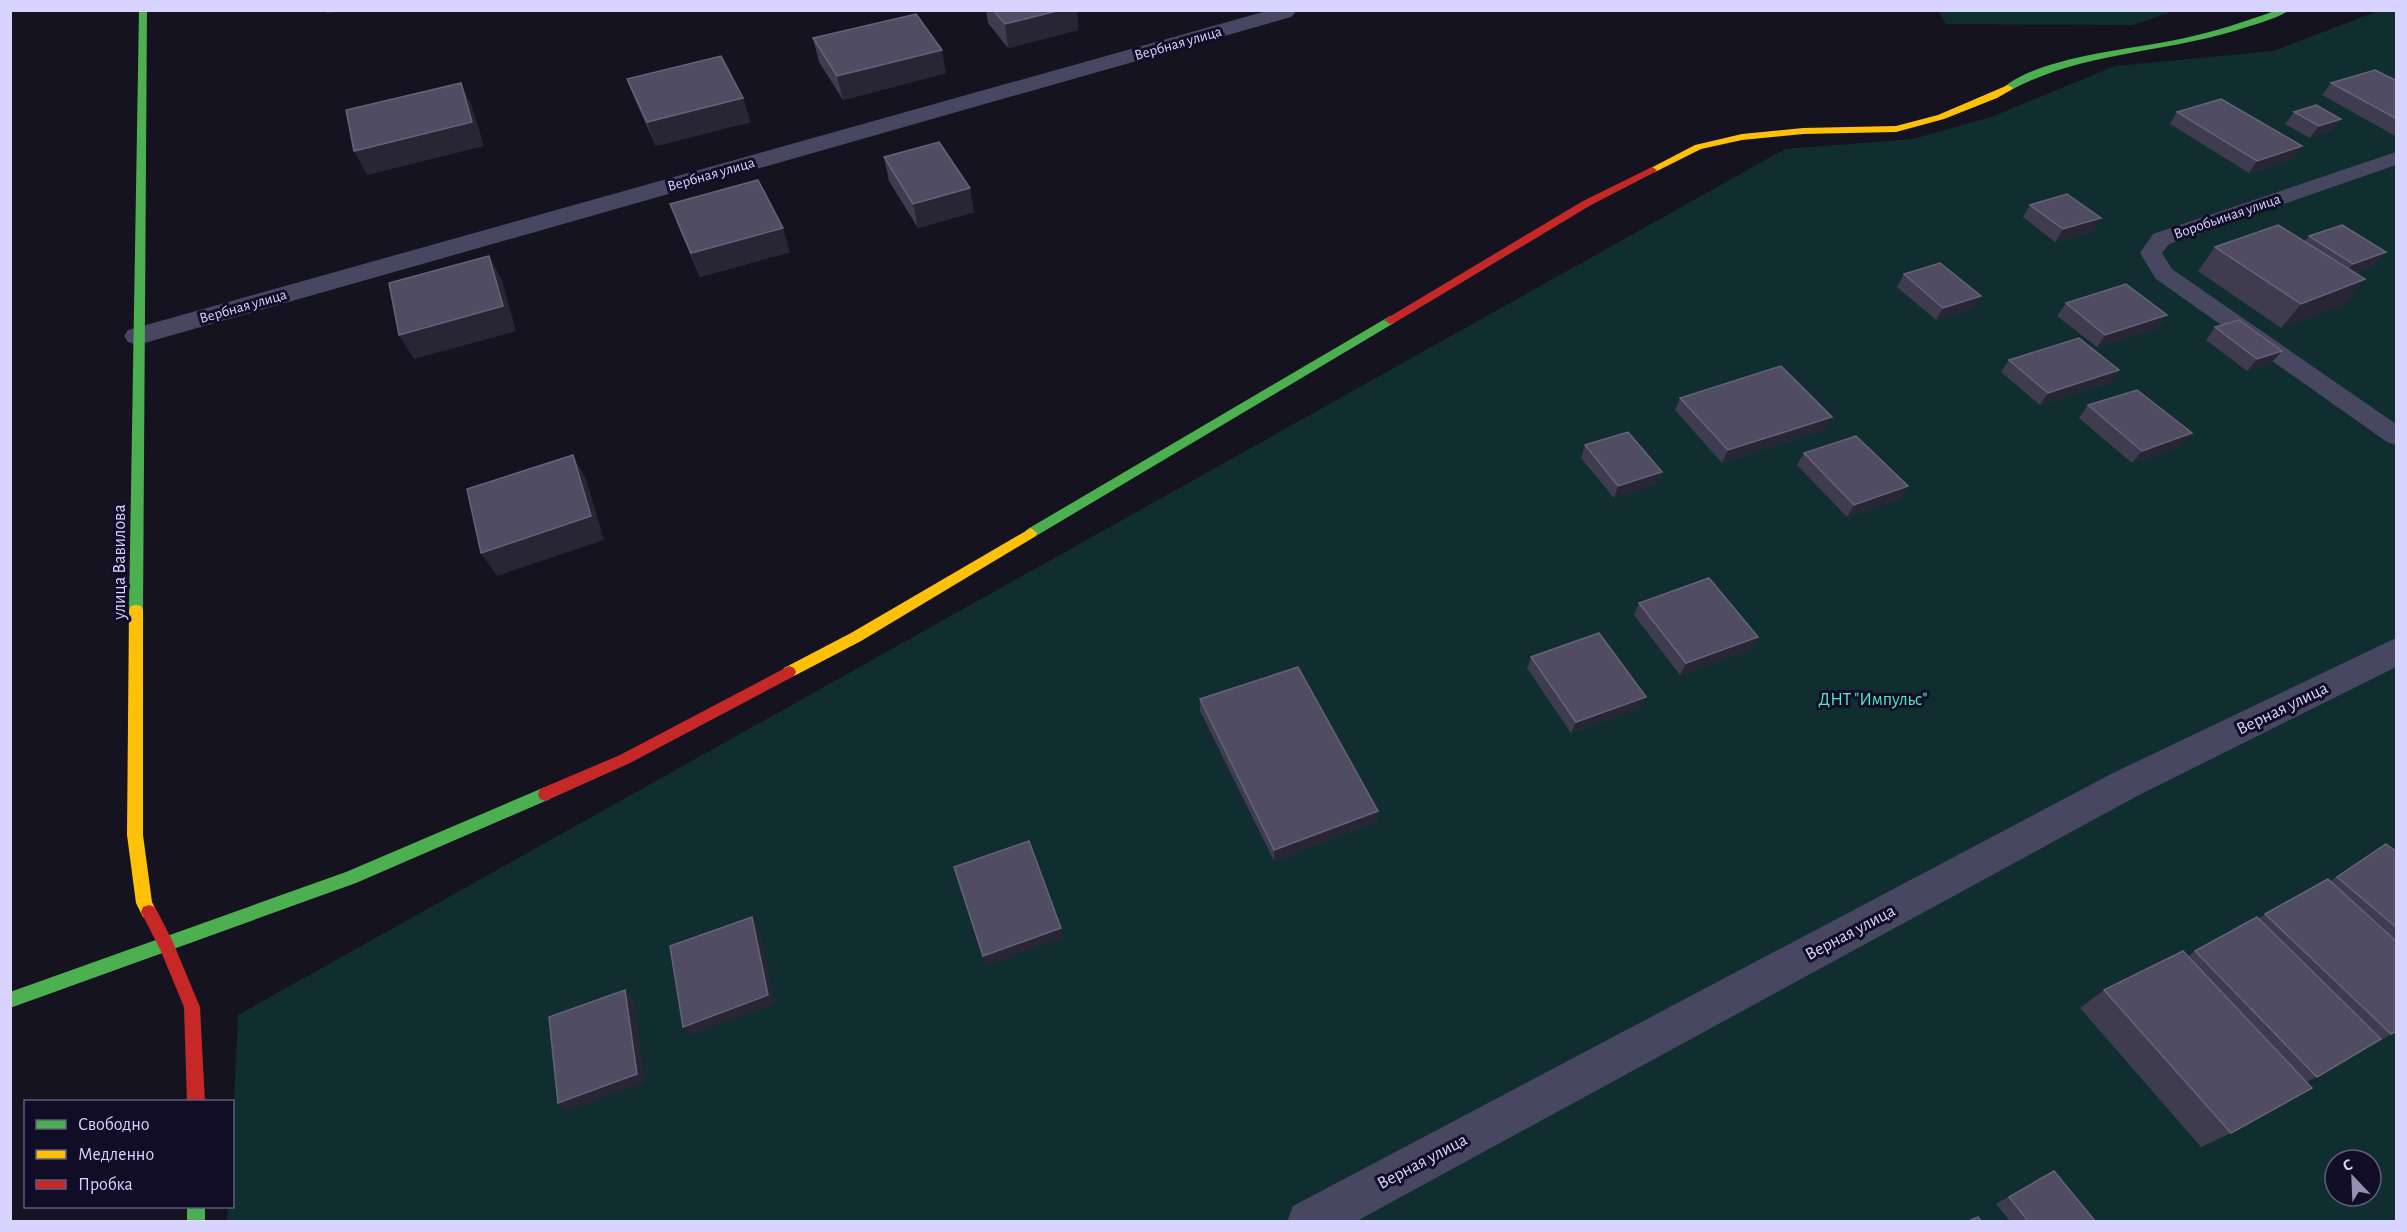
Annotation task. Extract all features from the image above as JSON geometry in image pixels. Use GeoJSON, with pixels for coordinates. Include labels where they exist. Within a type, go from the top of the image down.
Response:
{"type":"FeatureCollection","features":[{"type":"Feature","properties":{"kind":"street","name":"улица Вавилова"},"geometry":{"type":"LineString","coordinates":[[143,10],[138,336],[135,835],[144,903],[166,945],[192,1006],[196,1100]]}},
{"type":"Feature","properties":{"kind":"street"},"geometry":{"type":"LineString","coordinates":[[10,1000],[350,878],[625,759],[855,637],[1587,203],[1698,147],[1742,137],[1803,131],[1896,129],[1962,109],[1994,96],[2024,78],[2061,64],[2181,42],[2258,21],[2286,10]]}},
{"type":"Feature","properties":{"kind":"street","name":"Вербная улица"},"geometry":{"type":"LineString","coordinates":[[138,336],[1284,13]]}},
{"type":"Feature","properties":{"kind":"street","name":"Верная улица"},"geometry":{"type":"LineString","coordinates":[[1309,1221],[2126,784],[2397,652]]}},
{"type":"Feature","properties":{"kind":"lane","name":"Воробьиная улица"},"geometry":{"type":"LineString","coordinates":[[2397,158],[2161,239],[2151,253],[2164,274],[2397,436]]}},
{"type":"Feature","properties":{"kind":"green space"},"geometry":{"type":"Polygon","coordinates":[[[1938,11],[2174,11],[2133,25],[1946,24],[1938,11]]]}},
{"type":"Feature","properties":{"kind":"green space","name":"ДНТ \"Импульс\""},"geometry":{"type":"Polygon","coordinates":[[[2378,11],[2396,11],[2396,1221],[227,1222],[228,1208],[234,1208],[234,1102],[238,1015],[1785,149],[1913,139],[1991,117],[2115,66],[2273,51],[2378,11]]]}},
{"type":"Feature","properties":{"kind":"building"},"geometry":{"type":"Polygon","coordinates":[[[993,10],[1061,10],[1005,24],[993,10]]]}},
{"type":"Feature","properties":{"kind":"building"},"geometry":{"type":"Polygon","coordinates":[[[916,14],[942,50],[837,76],[813,38],[916,14]]]}},
{"type":"Feature","properties":{"kind":"building"},"geometry":{"type":"Polygon","coordinates":[[[721,56],[743,98],[647,122],[627,79],[721,56]]]}},
{"type":"Feature","properties":{"kind":"building"},"geometry":{"type":"Polygon","coordinates":[[[2375,70],[2397,81],[2397,119],[2331,83],[2375,70]]]}},
{"type":"Feature","properties":{"kind":"building"},"geometry":{"type":"Polygon","coordinates":[[[461,83],[472,122],[354,151],[346,110],[461,83]]]}},
{"type":"Feature","properties":{"kind":"building"},"geometry":{"type":"Polygon","coordinates":[[[2221,99],[2302,146],[2257,161],[2177,112],[2221,99]]]}},
{"type":"Feature","properties":{"kind":"building"},"geometry":{"type":"Polygon","coordinates":[[[2316,105],[2341,119],[2319,126],[2294,112],[2316,105]]]}},
{"type":"Feature","properties":{"kind":"building"},"geometry":{"type":"Polygon","coordinates":[[[939,142],[970,188],[913,204],[884,157],[939,142]]]}},
{"type":"Feature","properties":{"kind":"building"},"geometry":{"type":"Polygon","coordinates":[[[758,180],[783,228],[691,253],[670,204],[758,180]]]}},
{"type":"Feature","properties":{"kind":"building"},"geometry":{"type":"Polygon","coordinates":[[[2067,194],[2101,218],[2063,229],[2030,205],[2067,194]]]}},
{"type":"Feature","properties":{"kind":"building"},"geometry":{"type":"Polygon","coordinates":[[[2278,225],[2365,279],[2301,304],[2215,247],[2278,225]]]}},
{"type":"Feature","properties":{"kind":"building"},"geometry":{"type":"Polygon","coordinates":[[[2342,225],[2386,252],[2353,264],[2309,236],[2342,225]]]}},
{"type":"Feature","properties":{"kind":"building"},"geometry":{"type":"Polygon","coordinates":[[[489,256],[503,306],[399,335],[389,283],[489,256]]]}},
{"type":"Feature","properties":{"kind":"building"},"geometry":{"type":"Polygon","coordinates":[[[1940,263],[1981,296],[1943,308],[1904,274],[1940,263]]]}},
{"type":"Feature","properties":{"kind":"building"},"geometry":{"type":"Polygon","coordinates":[[[2126,284],[2167,315],[2105,335],[2066,303],[2126,284]]]}},
{"type":"Feature","properties":{"kind":"building"},"geometry":{"type":"Polygon","coordinates":[[[2239,320],[2282,351],[2257,359],[2215,327],[2239,320]]]}},
{"type":"Feature","properties":{"kind":"building"},"geometry":{"type":"Polygon","coordinates":[[[2079,338],[2119,370],[2048,393],[2009,360],[2079,338]]]}},
{"type":"Feature","properties":{"kind":"building"},"geometry":{"type":"Polygon","coordinates":[[[1781,366],[1832,417],[1728,450],[1680,398],[1781,366]]]}},
{"type":"Feature","properties":{"kind":"building"},"geometry":{"type":"Polygon","coordinates":[[[2137,390],[2192,433],[2142,451],[2088,405],[2137,390]]]}},
{"type":"Feature","properties":{"kind":"building"},"geometry":{"type":"Polygon","coordinates":[[[1628,432],[1662,472],[1618,486],[1585,445],[1628,432]]]}},
{"type":"Feature","properties":{"kind":"building"},"geometry":{"type":"Polygon","coordinates":[[[1856,436],[1908,486],[1854,505],[1804,453],[1856,436]]]}},
{"type":"Feature","properties":{"kind":"building"},"geometry":{"type":"Polygon","coordinates":[[[573,455],[591,516],[481,553],[467,489],[573,455]]]}},
{"type":"Feature","properties":{"kind":"building"},"geometry":{"type":"Polygon","coordinates":[[[1709,578],[1758,637],[1686,663],[1639,603],[1709,578]]]}},
{"type":"Feature","properties":{"kind":"building"},"geometry":{"type":"Polygon","coordinates":[[[1599,633],[1646,697],[1576,722],[1531,657],[1599,633]]]}},
{"type":"Feature","properties":{"kind":"building"},"geometry":{"type":"Polygon","coordinates":[[[1298,667],[1378,811],[1274,850],[1200,699],[1298,667]]]}},
{"type":"Feature","properties":{"kind":"building"},"geometry":{"type":"Polygon","coordinates":[[[1029,841],[1061,928],[983,956],[954,867],[1029,841]]]}},
{"type":"Feature","properties":{"kind":"building"},"geometry":{"type":"Polygon","coordinates":[[[2386,844],[2397,852],[2397,928],[2337,877],[2386,844]]]}},
{"type":"Feature","properties":{"kind":"building"},"geometry":{"type":"Polygon","coordinates":[[[2328,879],[2397,942],[2397,1031],[2391,1034],[2265,914],[2328,879]]]}},
{"type":"Feature","properties":{"kind":"building"},"geometry":{"type":"Polygon","coordinates":[[[752,917],[768,995],[683,1027],[670,946],[752,917]]]}},
{"type":"Feature","properties":{"kind":"building"},"geometry":{"type":"Polygon","coordinates":[[[2257,917],[2381,1039],[2317,1077],[2195,951],[2257,917]]]}},
{"type":"Feature","properties":{"kind":"building"},"geometry":{"type":"Polygon","coordinates":[[[2183,951],[2312,1088],[2231,1133],[2104,990],[2183,951]]]}},
{"type":"Feature","properties":{"kind":"building"},"geometry":{"type":"Polygon","coordinates":[[[625,990],[637,1074],[558,1103],[549,1017],[625,990]]]}},
{"type":"Feature","properties":{"kind":"building"},"geometry":{"type":"Polygon","coordinates":[[[2054,1171],[2095,1221],[2028,1221],[2009,1197],[2054,1171]]]}},
{"type":"Feature","properties":{"kind":"building"},"geometry":{"type":"Polygon","coordinates":[[[1978,1217],[1981,1221],[1969,1221],[1978,1217]]]}},
{"type":"Feature","properties":{"kind":"traffic: fast"},"geometry":{"type":"LineString","coordinates":[[136,610],[143,10]]}},
{"type":"Feature","properties":{"kind":"traffic: fast"},"geometry":{"type":"LineString","coordinates":[[2008,88],[2028,77],[2070,63],[2193,39],[2286,10]]}},
{"type":"Feature","properties":{"kind":"traffic: fast"},"geometry":{"type":"LineString","coordinates":[[1031,533],[1390,320]]}},
{"type":"Feature","properties":{"kind":"traffic: fast"},"geometry":{"type":"LineString","coordinates":[[10,1000],[350,878],[545,794]]}},
{"type":"Feature","properties":{"kind":"traffic: fast"},"geometry":{"type":"LineString","coordinates":[[196,1208],[196,1222]]}},
{"type":"Feature","properties":{"kind":"traffic: slow"},"geometry":{"type":"LineString","coordinates":[[1652,170],[1698,147],[1742,137],[1803,131],[1896,129],[1941,117],[2008,88]]}},
{"type":"Feature","properties":{"kind":"traffic: slow"},"geometry":{"type":"LineString","coordinates":[[789,672],[856,637],[1031,533]]}},
{"type":"Feature","properties":{"kind":"traffic: slow"},"geometry":{"type":"LineString","coordinates":[[136,610],[135,835],[144,903],[149,912]]}},
{"type":"Feature","properties":{"kind":"traffic: jam"},"geometry":{"type":"LineString","coordinates":[[1390,320],[1587,203],[1652,170]]}},
{"type":"Feature","properties":{"kind":"traffic: jam"},"geometry":{"type":"LineString","coordinates":[[545,794],[625,759],[789,672]]}},
{"type":"Feature","properties":{"kind":"traffic: jam"},"geometry":{"type":"LineString","coordinates":[[149,912],[166,945],[192,1007],[196,1100]]}}]}
